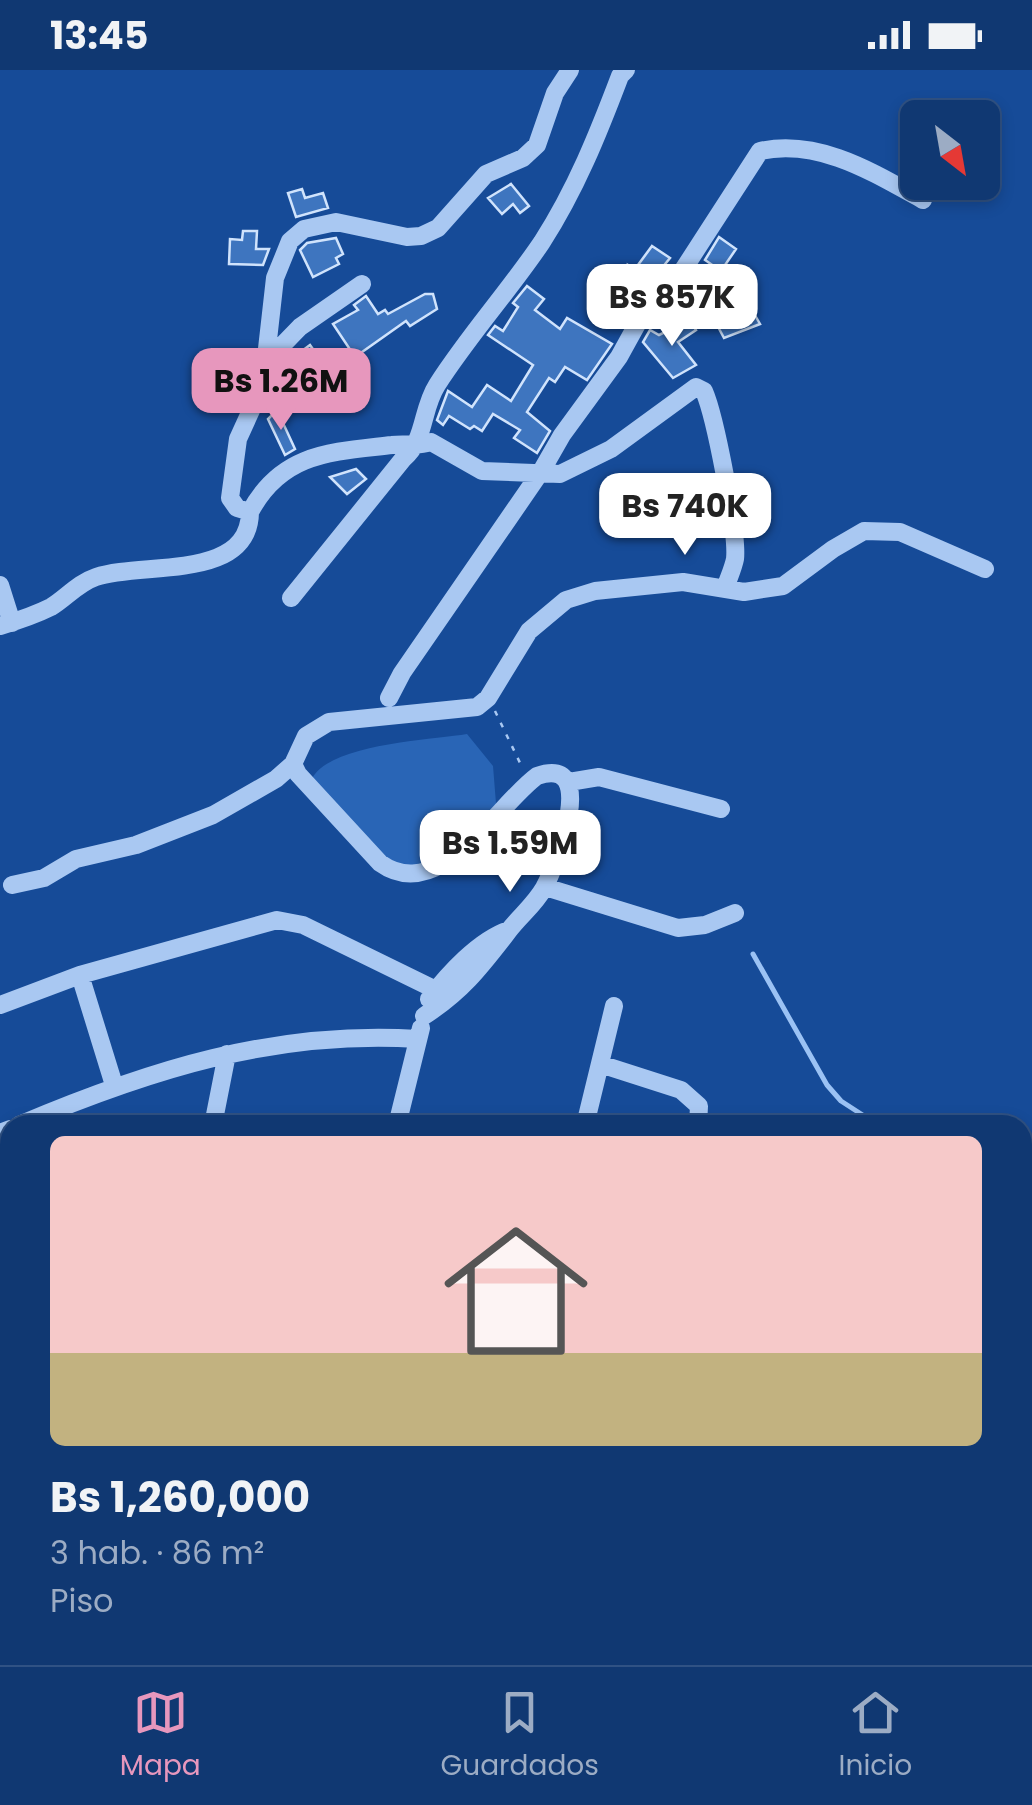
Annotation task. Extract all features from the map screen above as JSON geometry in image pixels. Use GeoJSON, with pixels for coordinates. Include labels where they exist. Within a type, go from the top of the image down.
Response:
{"type":"FeatureCollection","features":[{"type":"Feature","properties":{"kind":"street"},"geometry":{"type":"LineString","coordinates":[[250,512],[232,504],[230,490],[238,440],[263,384],[275,278],[290,241],[304,229],[336,222],[407,236],[421,236],[438,228],[486,174],[523,158],[537,146],[555,92],[570,70]]}},
{"type":"Feature","properties":{"kind":"street"},"geometry":{"type":"LineString","coordinates":[[291,598],[403,459],[418,446],[425,412],[438,384],[543,240],[585,167],[620,76],[626,70]]}},
{"type":"Feature","properties":{"kind":"street"},"geometry":{"type":"LineString","coordinates":[[389,698],[402,673],[618,357],[635,324],[683,270],[760,150],[783,146],[846,161],[900,188]]}},
{"type":"Feature","properties":{"kind":"street"},"geometry":{"type":"LineString","coordinates":[[265,364],[300,327],[362,284]]}},
{"type":"Feature","properties":{"kind":"street"},"geometry":{"type":"LineString","coordinates":[[0,584],[6,624],[50,607],[94,577],[188,565],[224,556],[245,538],[250,512],[266,484],[322,452],[366,451],[431,442],[482,471],[542,470],[560,474],[611,448],[696,387],[704,391],[712,408],[735,558],[725,589]]}},
{"type":"Feature","properties":{"kind":"street"},"geometry":{"type":"LineString","coordinates":[[12,885],[44,878],[76,860],[111,853],[213,815],[276,779],[294,764],[306,736],[329,722],[477,706],[488,698],[529,631],[566,600],[595,591],[683,582],[744,592],[784,586],[864,531],[913,536],[985,569]]}},
{"type":"Feature","properties":{"kind":"street"},"geometry":{"type":"LineString","coordinates":[[294,764],[298,774],[392,872],[425,871],[445,862],[466,848],[530,782],[548,772],[562,775],[569,782],[572,806],[544,887],[475,975],[452,998],[424,1016]]}},
{"type":"Feature","properties":{"kind":"street"},"geometry":{"type":"LineString","coordinates":[[569,782],[598,777],[720,809]]}},
{"type":"Feature","properties":{"kind":"street"},"geometry":{"type":"LineString","coordinates":[[544,887],[678,928],[705,925],[735,912]]}},
{"type":"Feature","properties":{"kind":"street"},"geometry":{"type":"LineString","coordinates":[[0,1004],[80,975],[277,920],[303,925],[436,990]]}},
{"type":"Feature","properties":{"kind":"street"},"geometry":{"type":"LineString","coordinates":[[399,1115],[427,1002],[477,950],[509,930]]}},
{"type":"Feature","properties":{"kind":"street"},"geometry":{"type":"LineString","coordinates":[[80,975],[114,1084]]}},
{"type":"Feature","properties":{"kind":"street"},"geometry":{"type":"LineString","coordinates":[[588,1115],[614,1006]]}},
{"type":"Feature","properties":{"kind":"street"},"geometry":{"type":"LineString","coordinates":[[41,1115],[114,1084],[227,1054],[287,1043],[418,1039]]}},
{"type":"Feature","properties":{"kind":"street"},"geometry":{"type":"LineString","coordinates":[[216,1115],[227,1054]]}},
{"type":"Feature","properties":{"kind":"street"},"geometry":{"type":"LineString","coordinates":[[600,1064],[681,1090],[700,1106],[699,1115]]}},
{"type":"Feature","properties":{"kind":"path"},"geometry":{"type":"LineString","coordinates":[[488,698],[530,782]]}},
{"type":"Feature","properties":{"kind":"shaded area"},"geometry":{"type":"Polygon","coordinates":[[[467,734],[493,766],[497,816],[467,848],[392,877],[311,781],[320,769],[357,751],[467,734]]]}},
{"type":"Feature","properties":{"kind":"building"},"geometry":{"type":"Polygon","coordinates":[[[511,184],[529,206],[520,213],[513,204],[502,214],[488,198],[511,184]]]}},
{"type":"Feature","properties":{"kind":"building"},"geometry":{"type":"Polygon","coordinates":[[[302,189],[305,198],[323,193],[328,208],[296,217],[288,193],[302,189]]]}},
{"type":"Feature","properties":{"kind":"building"},"geometry":{"type":"Polygon","coordinates":[[[243,231],[257,231],[256,249],[269,249],[263,265],[229,264],[230,239],[242,240],[243,231]]]}},
{"type":"Feature","properties":{"kind":"building"},"geometry":{"type":"Polygon","coordinates":[[[719,237],[736,249],[721,271],[705,260],[719,237]]]}},
{"type":"Feature","properties":{"kind":"building"},"geometry":{"type":"Polygon","coordinates":[[[336,238],[343,254],[336,258],[339,264],[313,277],[300,250],[307,243],[336,238]]]}},
{"type":"Feature","properties":{"kind":"building"},"geometry":{"type":"Polygon","coordinates":[[[652,246],[670,258],[637,299],[630,295],[628,265],[635,269],[652,246]]]}},
{"type":"Feature","properties":{"kind":"building"},"geometry":{"type":"Polygon","coordinates":[[[527,286],[544,299],[535,310],[560,329],[567,318],[612,344],[587,380],[565,367],[555,382],[549,378],[527,412],[550,431],[537,453],[514,438],[520,430],[493,414],[482,431],[474,426],[470,429],[449,416],[443,425],[437,420],[448,391],[472,407],[487,385],[511,401],[533,365],[488,335],[495,326],[503,331],[518,307],[513,303],[527,286]]]}},
{"type":"Feature","properties":{"kind":"building"},"geometry":{"type":"Polygon","coordinates":[[[425,294],[433,294],[437,309],[410,326],[406,321],[355,357],[333,324],[358,310],[354,305],[366,296],[378,314],[385,310],[388,314],[425,294]]]}},
{"type":"Feature","properties":{"kind":"building"},"geometry":{"type":"Polygon","coordinates":[[[748,303],[760,324],[724,338],[716,323],[748,303]]]}},
{"type":"Feature","properties":{"kind":"building"},"geometry":{"type":"Polygon","coordinates":[[[690,320],[696,330],[678,342],[696,365],[673,378],[643,342],[650,330],[659,335],[690,320]]]}},
{"type":"Feature","properties":{"kind":"building"},"geometry":{"type":"Polygon","coordinates":[[[310,345],[320,359],[282,386],[276,378],[277,368],[292,353],[295,356],[310,345]]]}},
{"type":"Feature","properties":{"kind":"building"},"geometry":{"type":"Polygon","coordinates":[[[335,376],[342,386],[309,406],[303,395],[335,376]]]}},
{"type":"Feature","properties":{"kind":"building"},"geometry":{"type":"Polygon","coordinates":[[[277,410],[295,449],[285,455],[268,419],[277,410]]]}},
{"type":"Feature","properties":{"kind":"building"},"geometry":{"type":"Polygon","coordinates":[[[356,469],[366,479],[347,494],[330,477],[356,469]]]}},
{"type":"Feature","properties":{"kind":"waterway"},"geometry":{"type":"LineString","coordinates":[[753,954],[827,1085],[841,1101],[863,1115]]}}]}
